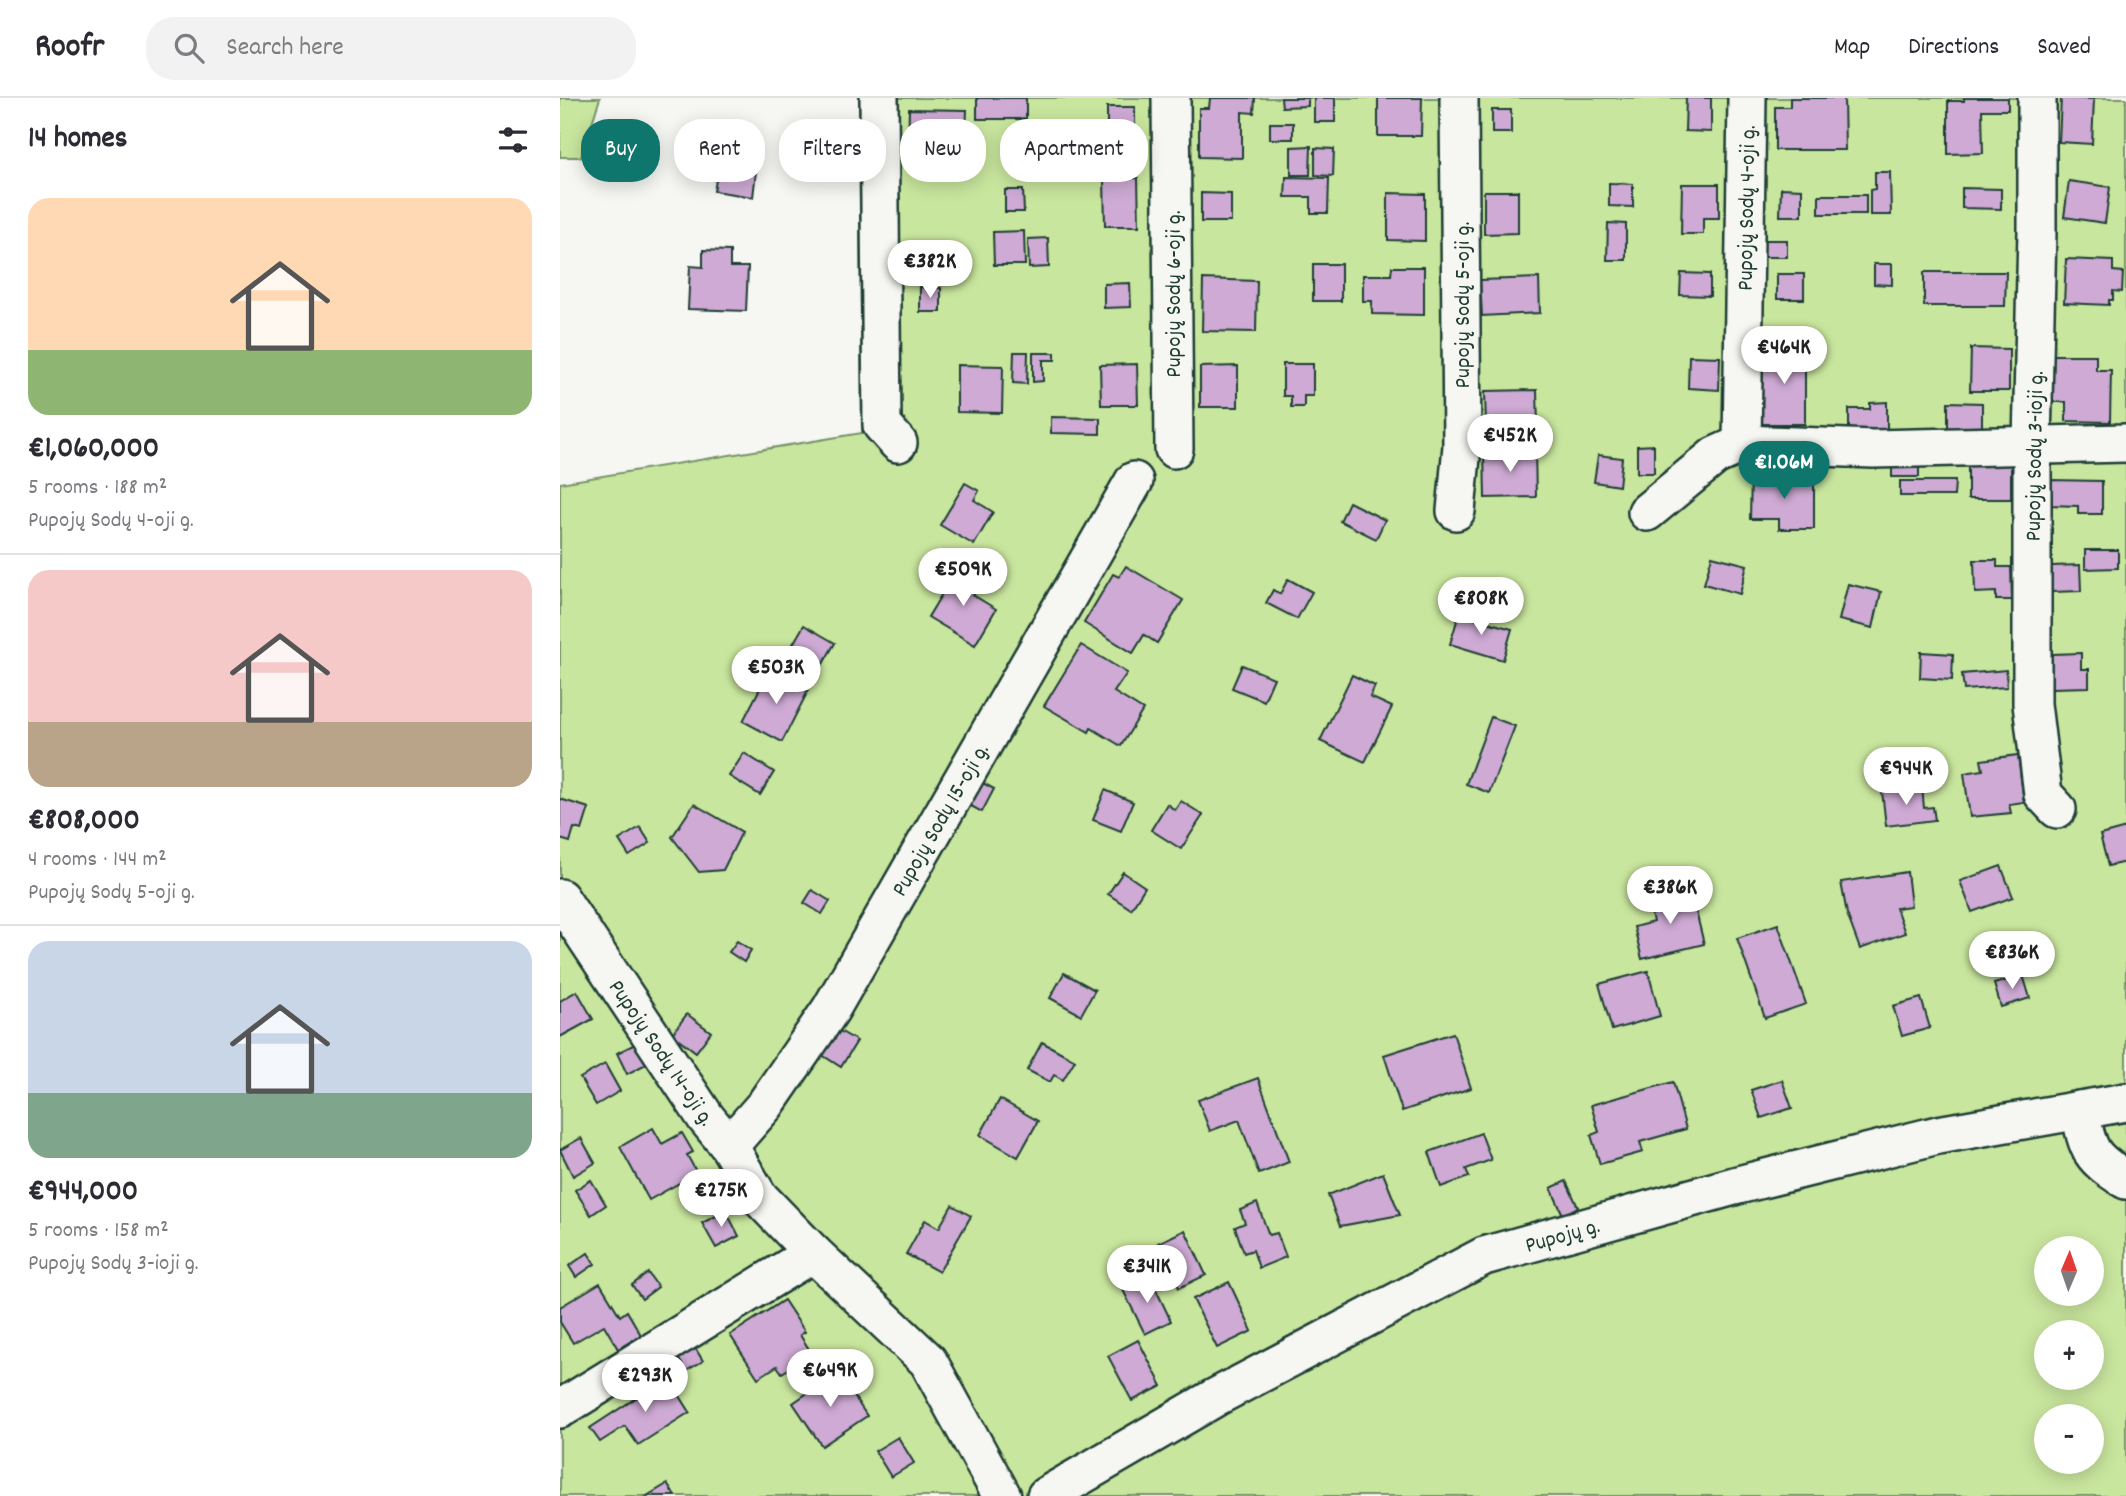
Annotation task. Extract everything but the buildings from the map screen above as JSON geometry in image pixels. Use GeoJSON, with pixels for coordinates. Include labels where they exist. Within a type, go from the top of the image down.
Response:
{"type":"FeatureCollection","features":[{"type":"Feature","properties":{"kind":"street"},"geometry":{"type":"LineString","coordinates":[[879,98],[882,425],[898,443]]}},
{"type":"Feature","properties":{"kind":"street","name":"Pupojų Sodų 6-oji g."},"geometry":{"type":"LineString","coordinates":[[1171,98],[1174,449]]}},
{"type":"Feature","properties":{"kind":"street","name":"Pupojų Sodų 5-oji g."},"geometry":{"type":"LineString","coordinates":[[1456,511],[1462,446],[1459,98]]}},
{"type":"Feature","properties":{"kind":"street","name":"Pupojų Sodų 4-oji g."},"geometry":{"type":"LineString","coordinates":[[1742,444],[1747,98]]}},
{"type":"Feature","properties":{"kind":"street","name":"Pupojų Sodų 3-ioji g."},"geometry":{"type":"LineString","coordinates":[[2037,98],[2032,444],[2032,704],[2043,794],[2057,809]]}},
{"type":"Feature","properties":{"kind":"street"},"geometry":{"type":"LineString","coordinates":[[1647,512],[1715,456],[1742,444],[1873,449],[2126,443]]}},
{"type":"Feature","properties":{"kind":"street","name":"Pupojų Sodų 15-oji g."},"geometry":{"type":"LineString","coordinates":[[729,1146],[765,1105],[831,1009],[1133,481]]}},
{"type":"Feature","properties":{"kind":"street","name":"Pupojų Sodų 14-oji g."},"geometry":{"type":"LineString","coordinates":[[560,898],[706,1118],[729,1146],[758,1196],[813,1253],[928,1361],[1002,1496]]}},
{"type":"Feature","properties":{"kind":"street","name":"Pupojų g."},"geometry":{"type":"LineString","coordinates":[[1046,1496],[1216,1396],[1484,1256],[1734,1186],[1938,1135],[2126,1102]]}},
{"type":"Feature","properties":{"kind":"street"},"geometry":{"type":"LineString","coordinates":[[2080,1110],[2087,1144],[2099,1163],[2126,1180]]}},
{"type":"Feature","properties":{"kind":"street"},"geometry":{"type":"LineString","coordinates":[[560,1409],[813,1253]]}},
{"type":"Feature","properties":{"kind":"green space"},"geometry":{"type":"Polygon","coordinates":[[[560,98],[600,98],[593,119],[581,119],[581,157],[560,157],[560,98]]]}},
{"type":"Feature","properties":{"kind":"green space"},"geometry":{"type":"Polygon","coordinates":[[[859,98],[2126,98],[2126,1496],[560,1496],[560,483],[862,433],[860,182],[886,182],[886,119],[859,119],[859,98]]]}}]}
